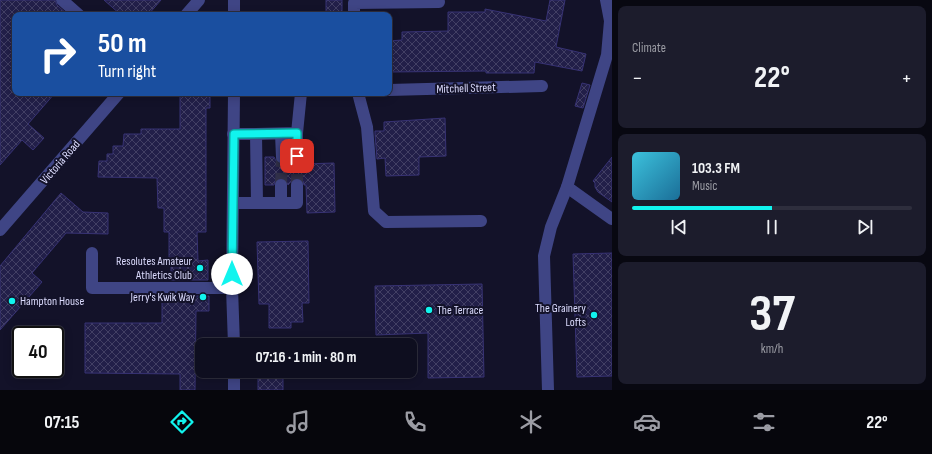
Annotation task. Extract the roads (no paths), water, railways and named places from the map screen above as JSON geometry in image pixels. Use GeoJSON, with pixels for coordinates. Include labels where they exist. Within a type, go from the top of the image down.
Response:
{"type":"FeatureCollection","features":[{"type":"Feature","properties":{"kind":"street"},"geometry":{"type":"LineString","coordinates":[[62,0],[76,12]]}},
{"type":"Feature","properties":{"kind":"street"},"geometry":{"type":"LineString","coordinates":[[189,12],[199,0]]}},
{"type":"Feature","properties":{"kind":"street"},"geometry":{"type":"LineString","coordinates":[[234,0],[234,12]]}},
{"type":"Feature","properties":{"kind":"street"},"geometry":{"type":"LineString","coordinates":[[548,390],[544,256],[551,227],[567,187],[607,56],[610,21],[606,0]]}},
{"type":"Feature","properties":{"kind":"street"},"geometry":{"type":"LineString","coordinates":[[354,9],[439,2]]}},
{"type":"Feature","properties":{"kind":"street","name":"Mitchell Street"},"geometry":{"type":"LineString","coordinates":[[392,90],[542,86]]}},
{"type":"Feature","properties":{"kind":"street","name":"Victoria Road"},"geometry":{"type":"LineString","coordinates":[[0,230],[116,96]]}},
{"type":"Feature","properties":{"kind":"street"},"geometry":{"type":"LineString","coordinates":[[234,96],[232,288],[234,338]]}},
{"type":"Feature","properties":{"kind":"street"},"geometry":{"type":"LineString","coordinates":[[297,156],[297,133],[302,96]]}},
{"type":"Feature","properties":{"kind":"street"},"geometry":{"type":"LineString","coordinates":[[359,96],[367,127],[374,211],[386,222],[481,222]]}},
{"type":"Feature","properties":{"kind":"street"},"geometry":{"type":"LineString","coordinates":[[234,134],[297,133]]}},
{"type":"Feature","properties":{"kind":"street"},"geometry":{"type":"LineString","coordinates":[[256,134],[257,202]]}},
{"type":"Feature","properties":{"kind":"street"},"geometry":{"type":"LineString","coordinates":[[281,134],[282,156]]}},
{"type":"Feature","properties":{"kind":"street"},"geometry":{"type":"LineString","coordinates":[[281,185],[281,203]]}},
{"type":"Feature","properties":{"kind":"street"},"geometry":{"type":"LineString","coordinates":[[233,203],[297,203],[297,185]]}},
{"type":"Feature","properties":{"kind":"street"},"geometry":{"type":"LineString","coordinates":[[567,187],[612,219]]}},
{"type":"Feature","properties":{"kind":"street"},"geometry":{"type":"LineString","coordinates":[[92,253],[92,288],[232,288]]}},
{"type":"Feature","properties":{"kind":"street"},"geometry":{"type":"LineString","coordinates":[[234,378],[234,390]]}},
{"type":"Feature","properties":{"kind":"tunnel"},"geometry":{"type":"LineString","coordinates":[[297,156],[297,185]]}},
{"type":"Feature","properties":{"kind":"tunnel"},"geometry":{"type":"LineString","coordinates":[[281,185],[282,157]]}},
{"type":"Feature","properties":{"kind":"place","name":"Resolutes Amateur Athletics Club"},"geometry":{"type":"Point","coordinates":[200,268]}},
{"type":"Feature","properties":{"kind":"place","name":"Jerry's Kwik Way"},"geometry":{"type":"Point","coordinates":[203,297]}},
{"type":"Feature","properties":{"kind":"place","name":"Hampton House"},"geometry":{"type":"Point","coordinates":[12,301]}},
{"type":"Feature","properties":{"kind":"place","name":"The Terrace"},"geometry":{"type":"Point","coordinates":[429,310]}},
{"type":"Feature","properties":{"kind":"place","name":"The Grainery Lofts"},"geometry":{"type":"Point","coordinates":[594,315]}}]}
